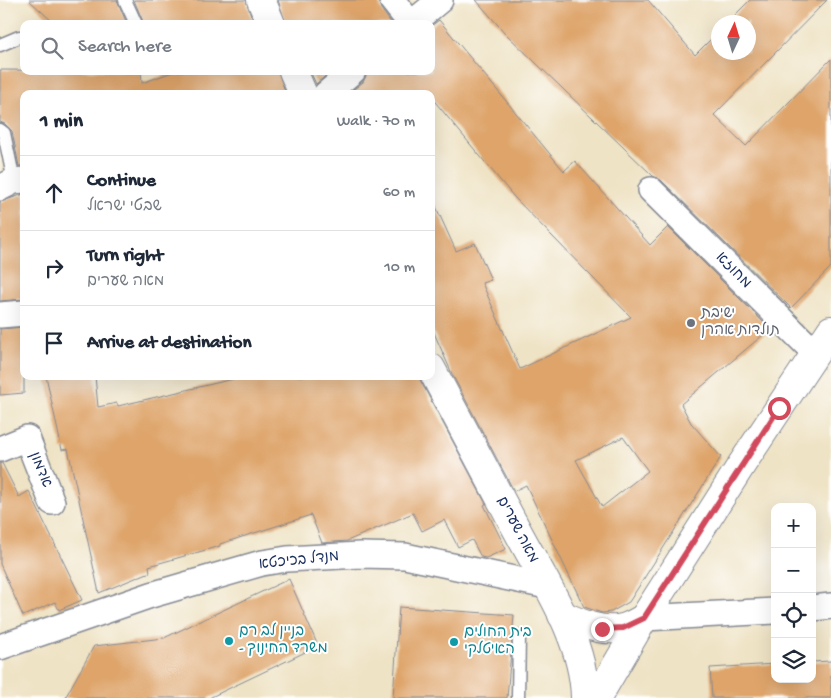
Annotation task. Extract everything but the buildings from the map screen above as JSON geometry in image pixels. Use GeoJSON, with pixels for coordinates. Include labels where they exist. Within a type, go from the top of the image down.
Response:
{"type":"FeatureCollection","features":[{"type":"Feature","properties":{"kind":"street"},"geometry":{"type":"LineString","coordinates":[[261,0],[270,20]]}},
{"type":"Feature","properties":{"kind":"street"},"geometry":{"type":"LineString","coordinates":[[392,0],[408,20]]}},
{"type":"Feature","properties":{"kind":"street"},"geometry":{"type":"LineString","coordinates":[[416,20],[440,0]]}},
{"type":"Feature","properties":{"kind":"street"},"geometry":{"type":"LineString","coordinates":[[295,75],[301,90]]}},
{"type":"Feature","properties":{"kind":"street"},"geometry":{"type":"LineString","coordinates":[[331,90],[348,75]]}},
{"type":"Feature","properties":{"kind":"street","name":"מחוזא"},"geometry":{"type":"LineString","coordinates":[[651,190],[815,353]]}},
{"type":"Feature","properties":{"kind":"street"},"geometry":{"type":"LineString","coordinates":[[0,315],[20,313]]}},
{"type":"Feature","properties":{"kind":"street"},"geometry":{"type":"LineString","coordinates":[[598,698],[644,618],[831,330]]}},
{"type":"Feature","properties":{"kind":"street","name":"מאה שערים"},"geometry":{"type":"LineString","coordinates":[[435,376],[562,615],[580,663],[585,698]]}},
{"type":"Feature","properties":{"kind":"street","name":"אדמון"},"geometry":{"type":"LineString","coordinates":[[0,450],[27,438],[52,502]]}},
{"type":"Feature","properties":{"kind":"street","name":"מנדל בכיכטא"},"geometry":{"type":"LineString","coordinates":[[0,647],[151,595],[262,563],[287,559],[360,555],[405,556],[546,586]]}},
{"type":"Feature","properties":{"kind":"street"},"geometry":{"type":"LineString","coordinates":[[816,608],[831,606]]}},
{"type":"Feature","properties":{"kind":"street"},"geometry":{"type":"LineString","coordinates":[[562,615],[582,624],[602,629],[623,628],[644,618],[771,611]]}},
{"type":"Feature","properties":{"kind":"lane"},"geometry":{"type":"LineString","coordinates":[[125,0],[134,20]]}},
{"type":"Feature","properties":{"kind":"lane"},"geometry":{"type":"LineString","coordinates":[[0,45],[20,37]]}},
{"type":"Feature","properties":{"kind":"lane"},"geometry":{"type":"LineString","coordinates":[[0,130],[4,134],[13,183]]}},
{"type":"Feature","properties":{"kind":"lane"},"geometry":{"type":"LineString","coordinates":[[518,698],[519,636]]}},
{"type":"Feature","properties":{"kind":"place","name":"ישיבת תולדות אהרן"},"geometry":{"type":"Point","coordinates":[691,323]}},
{"type":"Feature","properties":{"kind":"place","name":"בניין לב רם - משרד החינוך"},"geometry":{"type":"Point","coordinates":[229,641]}},
{"type":"Feature","properties":{"kind":"place","name":"בית החולים האיטלקי"},"geometry":{"type":"Point","coordinates":[454,642]}},
{"type":"Feature","properties":{"kind":"route"},"geometry":{"type":"LineString","coordinates":[[602,629],[623,628],[644,618],[779,408]]}}]}
